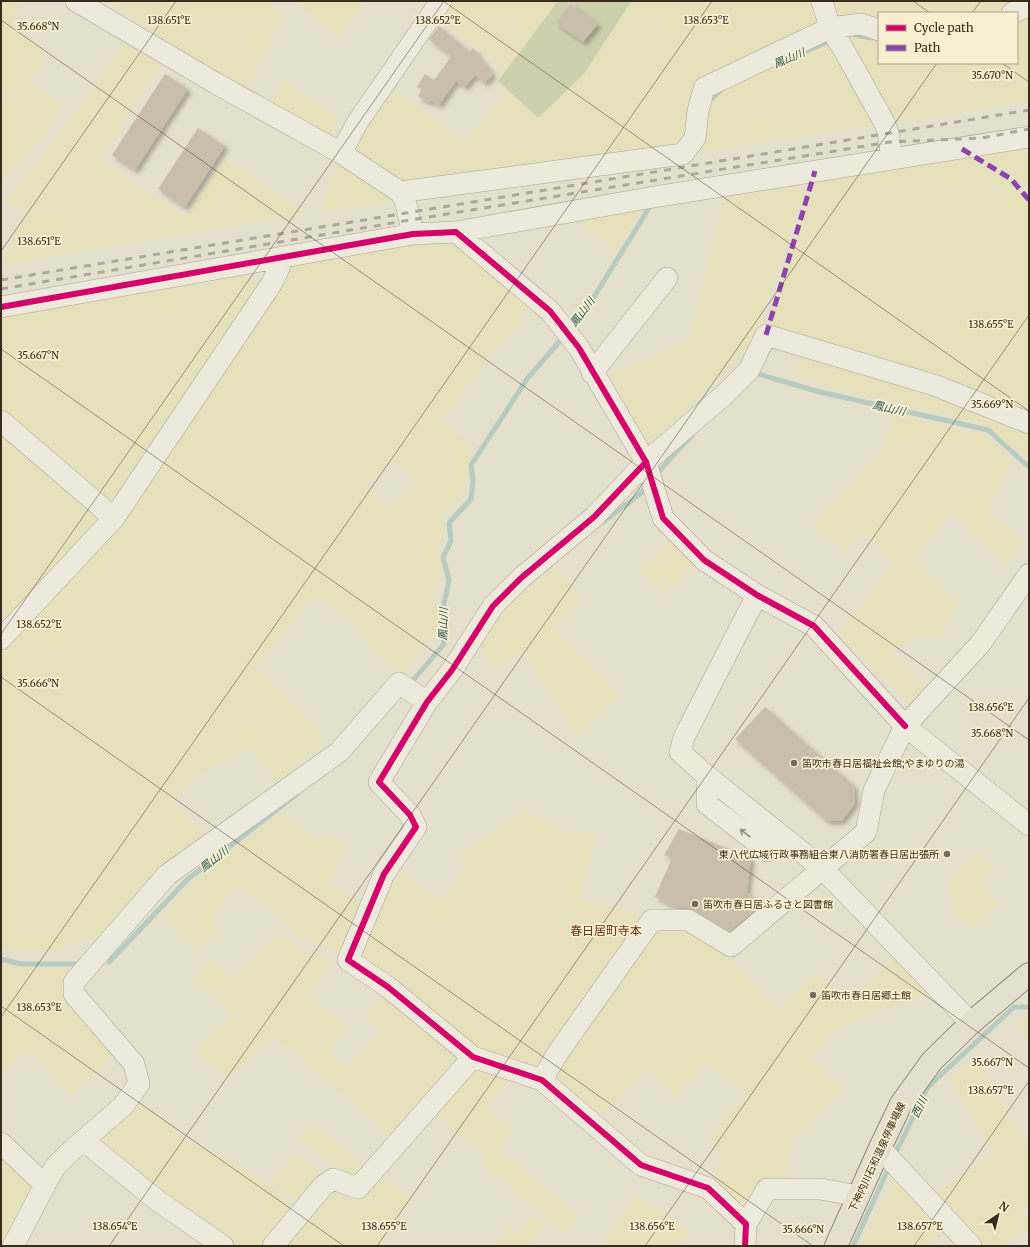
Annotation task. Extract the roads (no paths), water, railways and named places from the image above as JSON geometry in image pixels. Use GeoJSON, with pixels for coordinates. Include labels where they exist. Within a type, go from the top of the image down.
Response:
{"type":"FeatureCollection","features":[{"type":"Feature","properties":{"kind":"main road","name":"下神内川石和温泉停車場線"},"geometry":{"type":"LineString","coordinates":[[836,1246],[882,1151],[901,1104],[927,1067],[970,1023],[1029,974]]}},
{"type":"Feature","properties":{"kind":"street"},"geometry":{"type":"LineString","coordinates":[[76,1],[217,84],[340,153],[403,196],[413,234]]}},
{"type":"Feature","properties":{"kind":"street"},"geometry":{"type":"LineString","coordinates":[[340,153],[357,123],[442,1]]}},
{"type":"Feature","properties":{"kind":"street"},"geometry":{"type":"LineString","coordinates":[[822,1],[830,28],[882,117],[888,134],[892,158]]}},
{"type":"Feature","properties":{"kind":"street"},"geometry":{"type":"LineString","coordinates":[[1014,12],[1029,6]]}},
{"type":"Feature","properties":{"kind":"street"},"geometry":{"type":"LineString","coordinates":[[403,196],[683,154],[695,138],[698,111],[704,88],[830,28],[861,24],[878,30]]}},
{"type":"Feature","properties":{"kind":"street"},"geometry":{"type":"LineString","coordinates":[[1,307],[413,234],[456,232],[648,198],[892,158],[962,149],[1029,137]]}},
{"type":"Feature","properties":{"kind":"street"},"geometry":{"type":"LineString","coordinates":[[456,232],[550,311],[579,348],[592,373],[646,462],[663,518],[704,560],[757,595],[814,626],[905,726],[1029,825]]}},
{"type":"Feature","properties":{"kind":"street"},"geometry":{"type":"LineString","coordinates":[[1,639],[114,518],[272,283],[284,256]]}},
{"type":"Feature","properties":{"kind":"street"},"geometry":{"type":"LineString","coordinates":[[592,373],[667,278]]}},
{"type":"Feature","properties":{"kind":"street"},"geometry":{"type":"LineString","coordinates":[[746,1224],[708,1188],[641,1165],[542,1080],[472,1056],[388,987],[348,960],[384,874],[416,827],[410,815],[379,782],[423,700],[452,670],[493,606],[520,578],[594,517],[646,462],[724,395],[750,370],[766,334],[934,385],[1029,423]]}},
{"type":"Feature","properties":{"kind":"street"},"geometry":{"type":"LineString","coordinates":[[1,421],[114,518]]}},
{"type":"Feature","properties":{"kind":"street"},"geometry":{"type":"LineString","coordinates":[[542,1080],[557,1054],[652,920],[688,920],[731,946],[866,832],[874,790],[905,726],[982,643],[1029,574]]}},
{"type":"Feature","properties":{"kind":"street"},"geometry":{"type":"LineString","coordinates":[[757,595],[684,737],[680,752],[707,776],[823,869],[970,1023]]}},
{"type":"Feature","properties":{"kind":"street"},"geometry":{"type":"LineString","coordinates":[[13,1246],[55,1167],[71,1151],[123,1106],[139,1084],[134,1064],[74,994],[74,982],[167,875],[339,752],[398,683],[423,700]]}},
{"type":"Feature","properties":{"kind":"street"},"geometry":{"type":"LineString","coordinates":[[273,1246],[323,1186],[333,1179],[358,1188],[472,1056]]}},
{"type":"Feature","properties":{"kind":"street"},"geometry":{"type":"LineString","coordinates":[[84,1141],[158,1200],[223,1246]]}},
{"type":"Feature","properties":{"kind":"street"},"geometry":{"type":"LineString","coordinates":[[1,1144],[45,1185]]}},
{"type":"Feature","properties":{"kind":"street"},"geometry":{"type":"LineString","coordinates":[[882,1151],[971,1246]]}},
{"type":"Feature","properties":{"kind":"street"},"geometry":{"type":"LineString","coordinates":[[745,1246],[746,1224],[767,1189],[820,1190],[859,1196]]}},
{"type":"Feature","properties":{"kind":"waterway","name":"鳳山川"},"geometry":{"type":"LineString","coordinates":[[850,34],[872,38]]}},
{"type":"Feature","properties":{"kind":"waterway","name":"鳳山川"},"geometry":{"type":"LineString","coordinates":[[802,53],[832,40]]}},
{"type":"Feature","properties":{"kind":"waterway","name":"鳳山川"},"geometry":{"type":"LineString","coordinates":[[708,102],[721,90]]}},
{"type":"Feature","properties":{"kind":"waterway","name":"鳳山川"},"geometry":{"type":"LineString","coordinates":[[570,329],[586,310],[652,203]]}},
{"type":"Feature","properties":{"kind":"waterway","name":"鳳山川"},"geometry":{"type":"LineString","coordinates":[[410,684],[444,644],[443,609],[449,580],[443,557],[451,541],[449,523],[471,499],[473,481],[471,465],[527,379],[564,336]]}},
{"type":"Feature","properties":{"kind":"waterway","name":"鳳山川"},"geometry":{"type":"LineString","coordinates":[[754,374],[755,373],[816,391],[988,430],[1029,467]]}},
{"type":"Feature","properties":{"kind":"waterway","name":"鳳山川"},"geometry":{"type":"LineString","coordinates":[[655,476],[692,436]]}},
{"type":"Feature","properties":{"kind":"waterway","name":"鳳山川"},"geometry":{"type":"LineString","coordinates":[[603,522],[640,494],[648,485]]}},
{"type":"Feature","properties":{"kind":"waterway","name":"鳳山川"},"geometry":{"type":"LineString","coordinates":[[109,962],[188,879],[297,794]]}},
{"type":"Feature","properties":{"kind":"waterway","name":"鳳山川"},"geometry":{"type":"LineString","coordinates":[[1,959],[21,964],[77,964]]}},
{"type":"Feature","properties":{"kind":"waterway","name":"西川"},"geometry":{"type":"LineString","coordinates":[[894,1156],[928,1087],[1014,1007],[1029,1007]]}},
{"type":"Feature","properties":{"kind":"waterway","name":"西川"},"geometry":{"type":"LineString","coordinates":[[853,1246],[890,1165]]}},
{"type":"Feature","properties":{"kind":"railway"},"geometry":{"type":"LineString","coordinates":[[1,280],[1029,110]]}},
{"type":"Feature","properties":{"kind":"railway"},"geometry":{"type":"LineString","coordinates":[[1,289],[410,220],[890,142],[982,138],[1029,129]]}},
{"type":"Feature","properties":{"kind":"place","name":"笛吹市春日居福祉会館;やまゆりの湯"},"geometry":{"type":"Point","coordinates":[794,763]}},
{"type":"Feature","properties":{"kind":"place","name":"東八代広域行政事務組合東八消防署春日居出張所"},"geometry":{"type":"Point","coordinates":[947,854]}},
{"type":"Feature","properties":{"kind":"place","name":"笛吹市春日居ふるさと図書館"},"geometry":{"type":"Point","coordinates":[695,904]}},
{"type":"Feature","properties":{"kind":"place","name":"笛吹市春日居郷土館"},"geometry":{"type":"Point","coordinates":[813,995]}},
{"type":"Feature","properties":{"kind":"district","name":"春日居町寺本"},"geometry":{"type":"Point","coordinates":[606,930]}}]}
